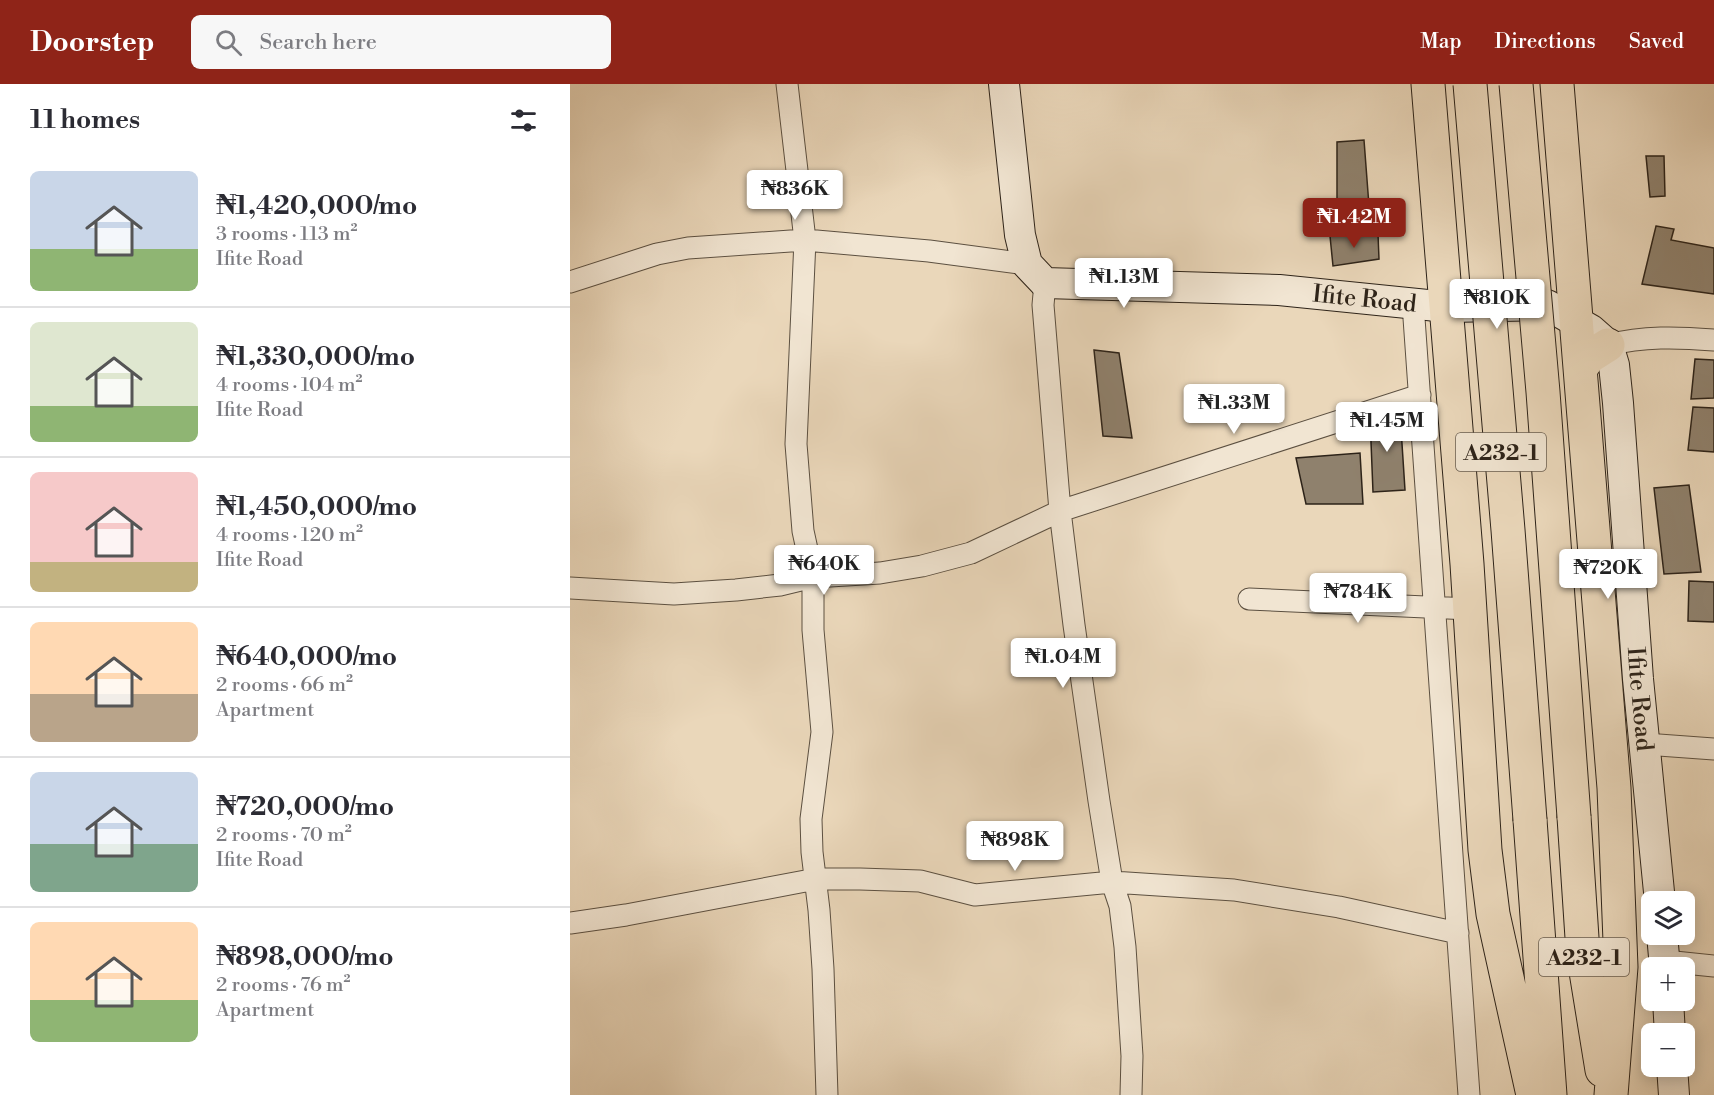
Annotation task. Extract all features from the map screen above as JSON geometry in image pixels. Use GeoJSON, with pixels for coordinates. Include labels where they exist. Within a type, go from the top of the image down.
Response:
{"type":"FeatureCollection","features":[{"type":"Feature","properties":{"kind":"highway"},"geometry":{"type":"LineString","coordinates":[[1428,84],[1470,609],[1485,849],[1492,914],[1533,1095]]}},
{"type":"Feature","properties":{"kind":"highway","name":"A232-1"},"geometry":{"type":"LineString","coordinates":[[1470,84],[1508,530],[1550,1095]]}},
{"type":"Feature","properties":{"kind":"highway","name":"A232-1"},"geometry":{"type":"LineString","coordinates":[[1516,84],[1543,392],[1583,953],[1606,1095]]}},
{"type":"Feature","properties":{"kind":"highway"},"geometry":{"type":"LineString","coordinates":[[1557,84],[1614,788],[1621,967],[1611,1095]]}},
{"type":"Feature","properties":{"kind":"highway"},"geometry":{"type":"LineString","coordinates":[[1547,305],[1558,298],[1574,279]]}},
{"type":"Feature","properties":{"kind":"highway"},"geometry":{"type":"LineString","coordinates":[[1581,368],[1589,357],[1608,345]]}},
{"type":"Feature","properties":{"kind":"street"},"geometry":{"type":"LineString","coordinates":[[788,84],[805,240],[796,444],[803,531],[813,578],[813,630],[822,732],[811,819],[823,969],[826,1095]]}},
{"type":"Feature","properties":{"kind":"street"},"geometry":{"type":"LineString","coordinates":[[1004,84],[1020,236],[1036,274],[1043,305],[1060,511],[1074,625],[1112,882],[1120,906],[1128,976],[1132,1056],[1131,1095]]}},
{"type":"Feature","properties":{"kind":"street"},"geometry":{"type":"LineString","coordinates":[[570,282],[648,256],[678,250],[731,244],[805,240],[928,251],[1036,274]]}},
{"type":"Feature","properties":{"kind":"street","name":"Ifite Road"},"geometry":{"type":"LineString","coordinates":[[1036,274],[1279,290],[1447,307],[1547,305]]}},
{"type":"Feature","properties":{"kind":"street"},"geometry":{"type":"LineString","coordinates":[[1413,304],[1469,1095]]}},
{"type":"Feature","properties":{"kind":"street"},"geometry":{"type":"LineString","coordinates":[[1547,305],[1591,330],[1608,345],[1634,339],[1669,337],[1714,340]]}},
{"type":"Feature","properties":{"kind":"street","name":"Ifite Road"},"geometry":{"type":"LineString","coordinates":[[1608,345],[1614,366],[1618,403],[1638,679],[1659,891]]}},
{"type":"Feature","properties":{"kind":"street"},"geometry":{"type":"LineString","coordinates":[[570,588],[674,594],[736,591],[813,578],[880,573],[922,566],[961,556],[1060,511],[1420,395]]}},
{"type":"Feature","properties":{"kind":"street"},"geometry":{"type":"LineString","coordinates":[[1249,599],[1470,609]]}},
{"type":"Feature","properties":{"kind":"street"},"geometry":{"type":"LineString","coordinates":[[1645,744],[1714,750]]}},
{"type":"Feature","properties":{"kind":"street"},"geometry":{"type":"LineString","coordinates":[[570,923],[649,911],[816,879],[860,879],[920,881],[975,895],[1112,882],[1234,890],[1339,907],[1458,933]]}},
{"type":"Feature","properties":{"kind":"street"},"geometry":{"type":"LineString","coordinates":[[1664,954],[1714,966]]}},
{"type":"Feature","properties":{"kind":"street"},"geometry":{"type":"LineString","coordinates":[[1673,1077],[1674,1095]]}},
{"type":"Feature","properties":{"kind":"building"},"geometry":{"type":"Polygon","coordinates":[[[1364,140],[1370,219],[1337,221],[1337,142],[1364,140]]]}},
{"type":"Feature","properties":{"kind":"building"},"geometry":{"type":"Polygon","coordinates":[[[1646,156],[1664,156],[1665,196],[1650,197],[1646,156]]]}},
{"type":"Feature","properties":{"kind":"building"},"geometry":{"type":"Polygon","coordinates":[[[1656,226],[1674,229],[1671,240],[1714,248],[1714,294],[1642,284],[1656,226]]]}},
{"type":"Feature","properties":{"kind":"building"},"geometry":{"type":"Polygon","coordinates":[[[1378,234],[1379,259],[1333,266],[1330,236],[1378,234]]]}},
{"type":"Feature","properties":{"kind":"building"},"geometry":{"type":"Polygon","coordinates":[[[1094,350],[1119,353],[1132,438],[1103,436],[1094,350]]]}},
{"type":"Feature","properties":{"kind":"building"},"geometry":{"type":"Polygon","coordinates":[[[1695,359],[1714,360],[1714,398],[1691,399],[1695,359]]]}},
{"type":"Feature","properties":{"kind":"building"},"geometry":{"type":"Polygon","coordinates":[[[1693,407],[1714,408],[1714,452],[1688,450],[1693,407]]]}},
{"type":"Feature","properties":{"kind":"building"},"geometry":{"type":"Polygon","coordinates":[[[1400,413],[1405,490],[1373,492],[1370,417],[1400,413]]]}},
{"type":"Feature","properties":{"kind":"building"},"geometry":{"type":"Polygon","coordinates":[[[1360,453],[1363,504],[1306,504],[1296,458],[1360,453]]]}},
{"type":"Feature","properties":{"kind":"building"},"geometry":{"type":"Polygon","coordinates":[[[1689,485],[1701,572],[1664,574],[1654,488],[1689,485]]]}},
{"type":"Feature","properties":{"kind":"building"},"geometry":{"type":"Polygon","coordinates":[[[1689,581],[1714,582],[1714,622],[1688,621],[1689,581]]]}}]}
